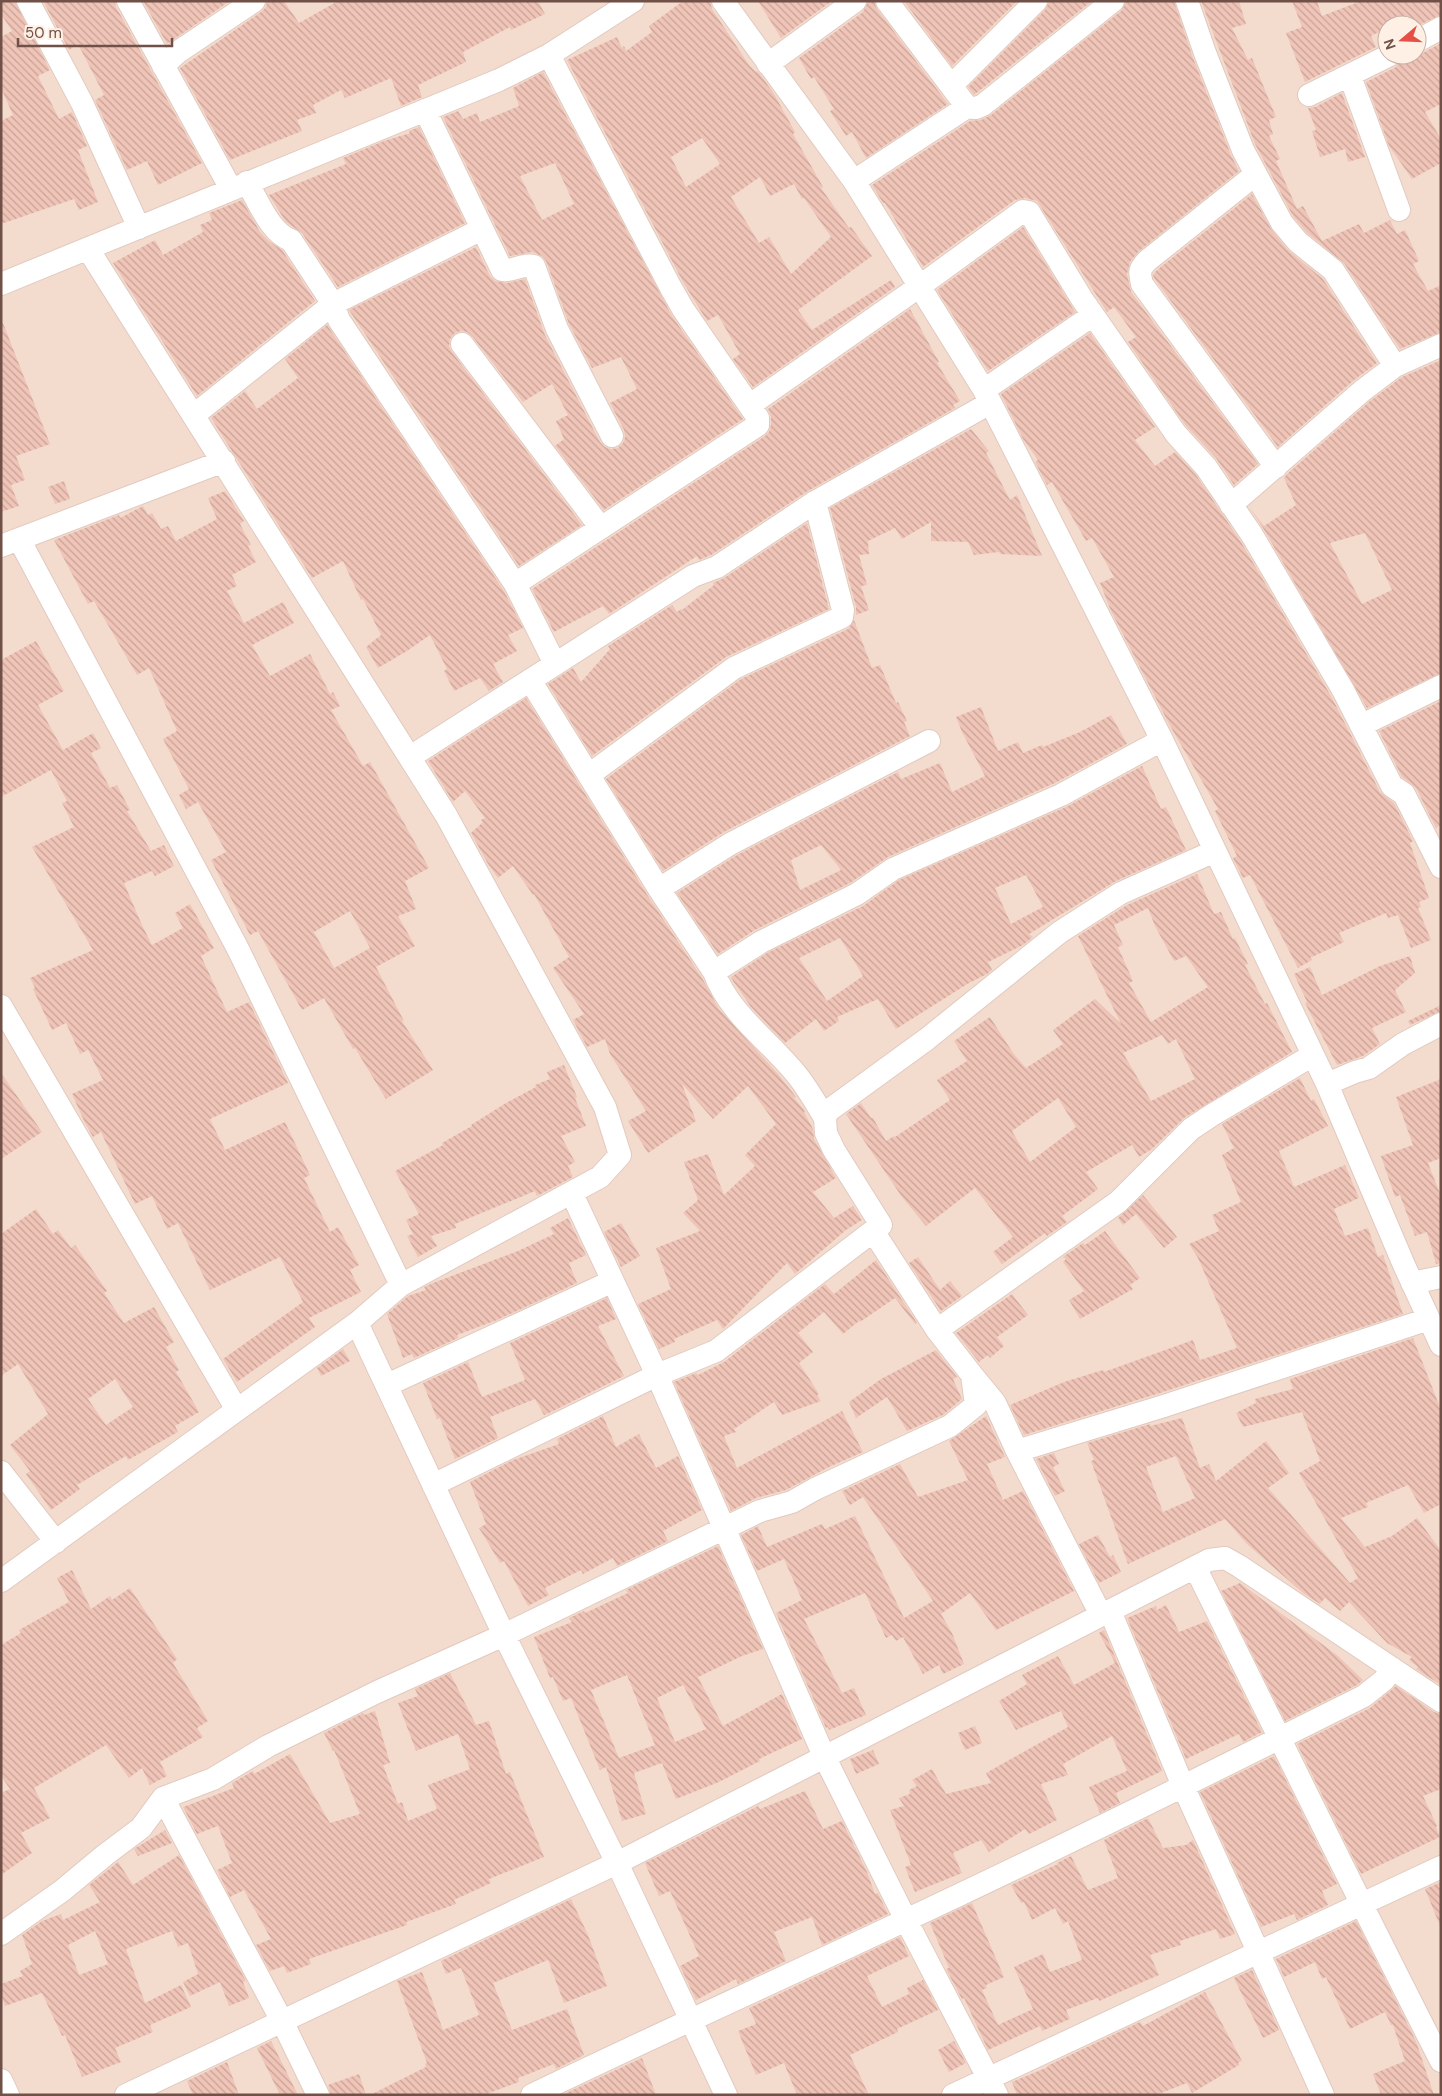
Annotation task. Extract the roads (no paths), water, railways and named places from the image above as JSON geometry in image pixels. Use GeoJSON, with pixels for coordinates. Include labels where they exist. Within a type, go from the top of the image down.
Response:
{"type":"FeatureCollection","features":[{"type":"Feature","properties":{"kind":"street"},"geometry":{"type":"LineString","coordinates":[[28,1],[82,103],[139,228]]}},
{"type":"Feature","properties":{"kind":"street"},"geometry":{"type":"LineString","coordinates":[[128,1],[163,66],[239,186],[282,238],[291,240],[333,304],[339,320],[516,584],[555,664]]}},
{"type":"Feature","properties":{"kind":"street"},"geometry":{"type":"LineString","coordinates":[[163,66],[178,52],[254,1]]}},
{"type":"Feature","properties":{"kind":"street"},"geometry":{"type":"LineString","coordinates":[[1,284],[499,80],[549,55],[633,1]]}},
{"type":"Feature","properties":{"kind":"street"},"geometry":{"type":"LineString","coordinates":[[723,1],[854,181],[987,396],[1162,740],[1326,1084],[1412,1283],[1441,1344]]}},
{"type":"Feature","properties":{"kind":"street"},"geometry":{"type":"LineString","coordinates":[[768,64],[855,1]]}},
{"type":"Feature","properties":{"kind":"street"},"geometry":{"type":"LineString","coordinates":[[887,1],[967,107]]}},
{"type":"Feature","properties":{"kind":"street"},"geometry":{"type":"LineString","coordinates":[[951,86],[1036,1]]}},
{"type":"Feature","properties":{"kind":"street"},"geometry":{"type":"LineString","coordinates":[[854,181],[967,107],[976,108],[983,105],[1113,1]]}},
{"type":"Feature","properties":{"kind":"street"},"geometry":{"type":"LineString","coordinates":[[1187,1],[1243,150],[1282,223],[1298,242],[1333,270],[1395,366]]}},
{"type":"Feature","properties":{"kind":"street"},"geometry":{"type":"LineString","coordinates":[[1427,35],[1441,28]]}},
{"type":"Feature","properties":{"kind":"street"},"geometry":{"type":"LineString","coordinates":[[516,584],[758,425],[758,418],[750,405],[679,302],[549,55]]}},
{"type":"Feature","properties":{"kind":"street"},"geometry":{"type":"LineString","coordinates":[[1309,95],[1377,62]]}},
{"type":"Feature","properties":{"kind":"street"},"geometry":{"type":"LineString","coordinates":[[1350,76],[1399,210]]}},
{"type":"Feature","properties":{"kind":"street"},"geometry":{"type":"LineString","coordinates":[[425,110],[502,270],[510,271],[530,264],[534,266],[557,329],[612,436]]}},
{"type":"Feature","properties":{"kind":"street"},"geometry":{"type":"LineString","coordinates":[[1256,174],[1148,260],[1140,268],[1139,273],[1142,284],[1276,467]]}},
{"type":"Feature","properties":{"kind":"street"},"geometry":{"type":"LineString","coordinates":[[750,405],[1023,211],[1029,212],[1093,315],[1176,434],[1206,467],[1252,535],[1362,725],[1392,786],[1404,794],[1441,867]]}},
{"type":"Feature","properties":{"kind":"street"},"geometry":{"type":"LineString","coordinates":[[194,415],[333,304],[482,229]]}},
{"type":"Feature","properties":{"kind":"street"},"geometry":{"type":"LineString","coordinates":[[1,1581],[357,1323],[401,1285],[600,1178],[620,1155],[605,1107],[446,815],[224,461],[88,249]]}},
{"type":"Feature","properties":{"kind":"street"},"geometry":{"type":"LineString","coordinates":[[410,757],[693,576],[717,567],[815,502],[987,396],[1093,315]]}},
{"type":"Feature","properties":{"kind":"street"},"geometry":{"type":"LineString","coordinates":[[462,344],[601,528]]}},
{"type":"Feature","properties":{"kind":"street"},"geometry":{"type":"LineString","coordinates":[[1231,505],[1341,408],[1395,366],[1441,345]]}},
{"type":"Feature","properties":{"kind":"street"},"geometry":{"type":"LineString","coordinates":[[224,461],[10,542],[237,947],[401,1285]]}},
{"type":"Feature","properties":{"kind":"street"},"geometry":{"type":"LineString","coordinates":[[589,775],[734,668],[842,617],[843,610],[815,502]]}},
{"type":"Feature","properties":{"kind":"street"},"geometry":{"type":"LineString","coordinates":[[530,680],[659,889],[714,972],[731,1004],[800,1079],[825,1118]]}},
{"type":"Feature","properties":{"kind":"street"},"geometry":{"type":"LineString","coordinates":[[1362,725],[1441,686]]}},
{"type":"Feature","properties":{"kind":"street"},"geometry":{"type":"LineString","coordinates":[[714,972],[761,942],[857,894],[893,868],[1061,795],[1162,740]]}},
{"type":"Feature","properties":{"kind":"street"},"geometry":{"type":"LineString","coordinates":[[659,889],[730,844],[929,741]]}},
{"type":"Feature","properties":{"kind":"street"},"geometry":{"type":"LineString","coordinates":[[433,1485],[657,1375],[716,1352],[881,1225],[834,1150],[826,1133],[825,1118],[828,1111],[927,1039],[1060,932],[1121,893],[1215,851]]}},
{"type":"Feature","properties":{"kind":"street"},"geometry":{"type":"LineString","coordinates":[[1,1006],[237,1410]]}},
{"type":"Feature","properties":{"kind":"street"},"geometry":{"type":"LineString","coordinates":[[1326,1084],[1370,1068],[1403,1044],[1441,1024]]}},
{"type":"Feature","properties":{"kind":"street"},"geometry":{"type":"LineString","coordinates":[[937,1330],[1118,1202],[1191,1129],[1312,1055]]}},
{"type":"Feature","properties":{"kind":"street"},"geometry":{"type":"LineString","coordinates":[[572,1194],[657,1375],[824,1756],[906,1920],[993,2086]]}},
{"type":"Feature","properties":{"kind":"street"},"geometry":{"type":"LineString","coordinates":[[873,1231],[937,1330],[995,1403],[1018,1451],[1106,1613],[1258,1953],[1324,2095]]}},
{"type":"Feature","properties":{"kind":"street"},"geometry":{"type":"LineString","coordinates":[[1412,1283],[1441,1277]]}},
{"type":"Feature","properties":{"kind":"street"},"geometry":{"type":"LineString","coordinates":[[387,1386],[614,1281]]}},
{"type":"Feature","properties":{"kind":"street"},"geometry":{"type":"LineString","coordinates":[[1018,1451],[1164,1406],[1429,1319]]}},
{"type":"Feature","properties":{"kind":"street"},"geometry":{"type":"LineString","coordinates":[[357,1323],[726,2095]]}},
{"type":"Feature","properties":{"kind":"street"},"geometry":{"type":"LineString","coordinates":[[1,1934],[63,1890],[105,1854],[141,1828],[163,1798],[213,1779],[268,1746],[377,1692],[504,1634],[760,1510],[792,1502],[815,1488],[950,1426],[976,1405],[972,1375]]}},
{"type":"Feature","properties":{"kind":"street"},"geometry":{"type":"LineString","coordinates":[[1,1472],[56,1542]]}},
{"type":"Feature","properties":{"kind":"street"},"geometry":{"type":"LineString","coordinates":[[126,2095],[617,1864],[824,1756],[1209,1560],[1225,1558],[1441,1701]]}},
{"type":"Feature","properties":{"kind":"street"},"geometry":{"type":"LineString","coordinates":[[1194,1568],[1441,2062]]}},
{"type":"Feature","properties":{"kind":"street"},"geometry":{"type":"LineString","coordinates":[[532,2095],[690,2019],[906,1920],[1184,1786],[1364,1696],[1384,1680],[1392,1668]]}},
{"type":"Feature","properties":{"kind":"street"},"geometry":{"type":"LineString","coordinates":[[163,1798],[282,2021],[318,2095]]}},
{"type":"Feature","properties":{"kind":"street"},"geometry":{"type":"LineString","coordinates":[[952,2095],[993,2086],[1258,1953],[1441,1867]]}},
{"type":"Feature","properties":{"kind":"street"},"geometry":{"type":"LineString","coordinates":[[1,2080],[8,2095]]}}]}
